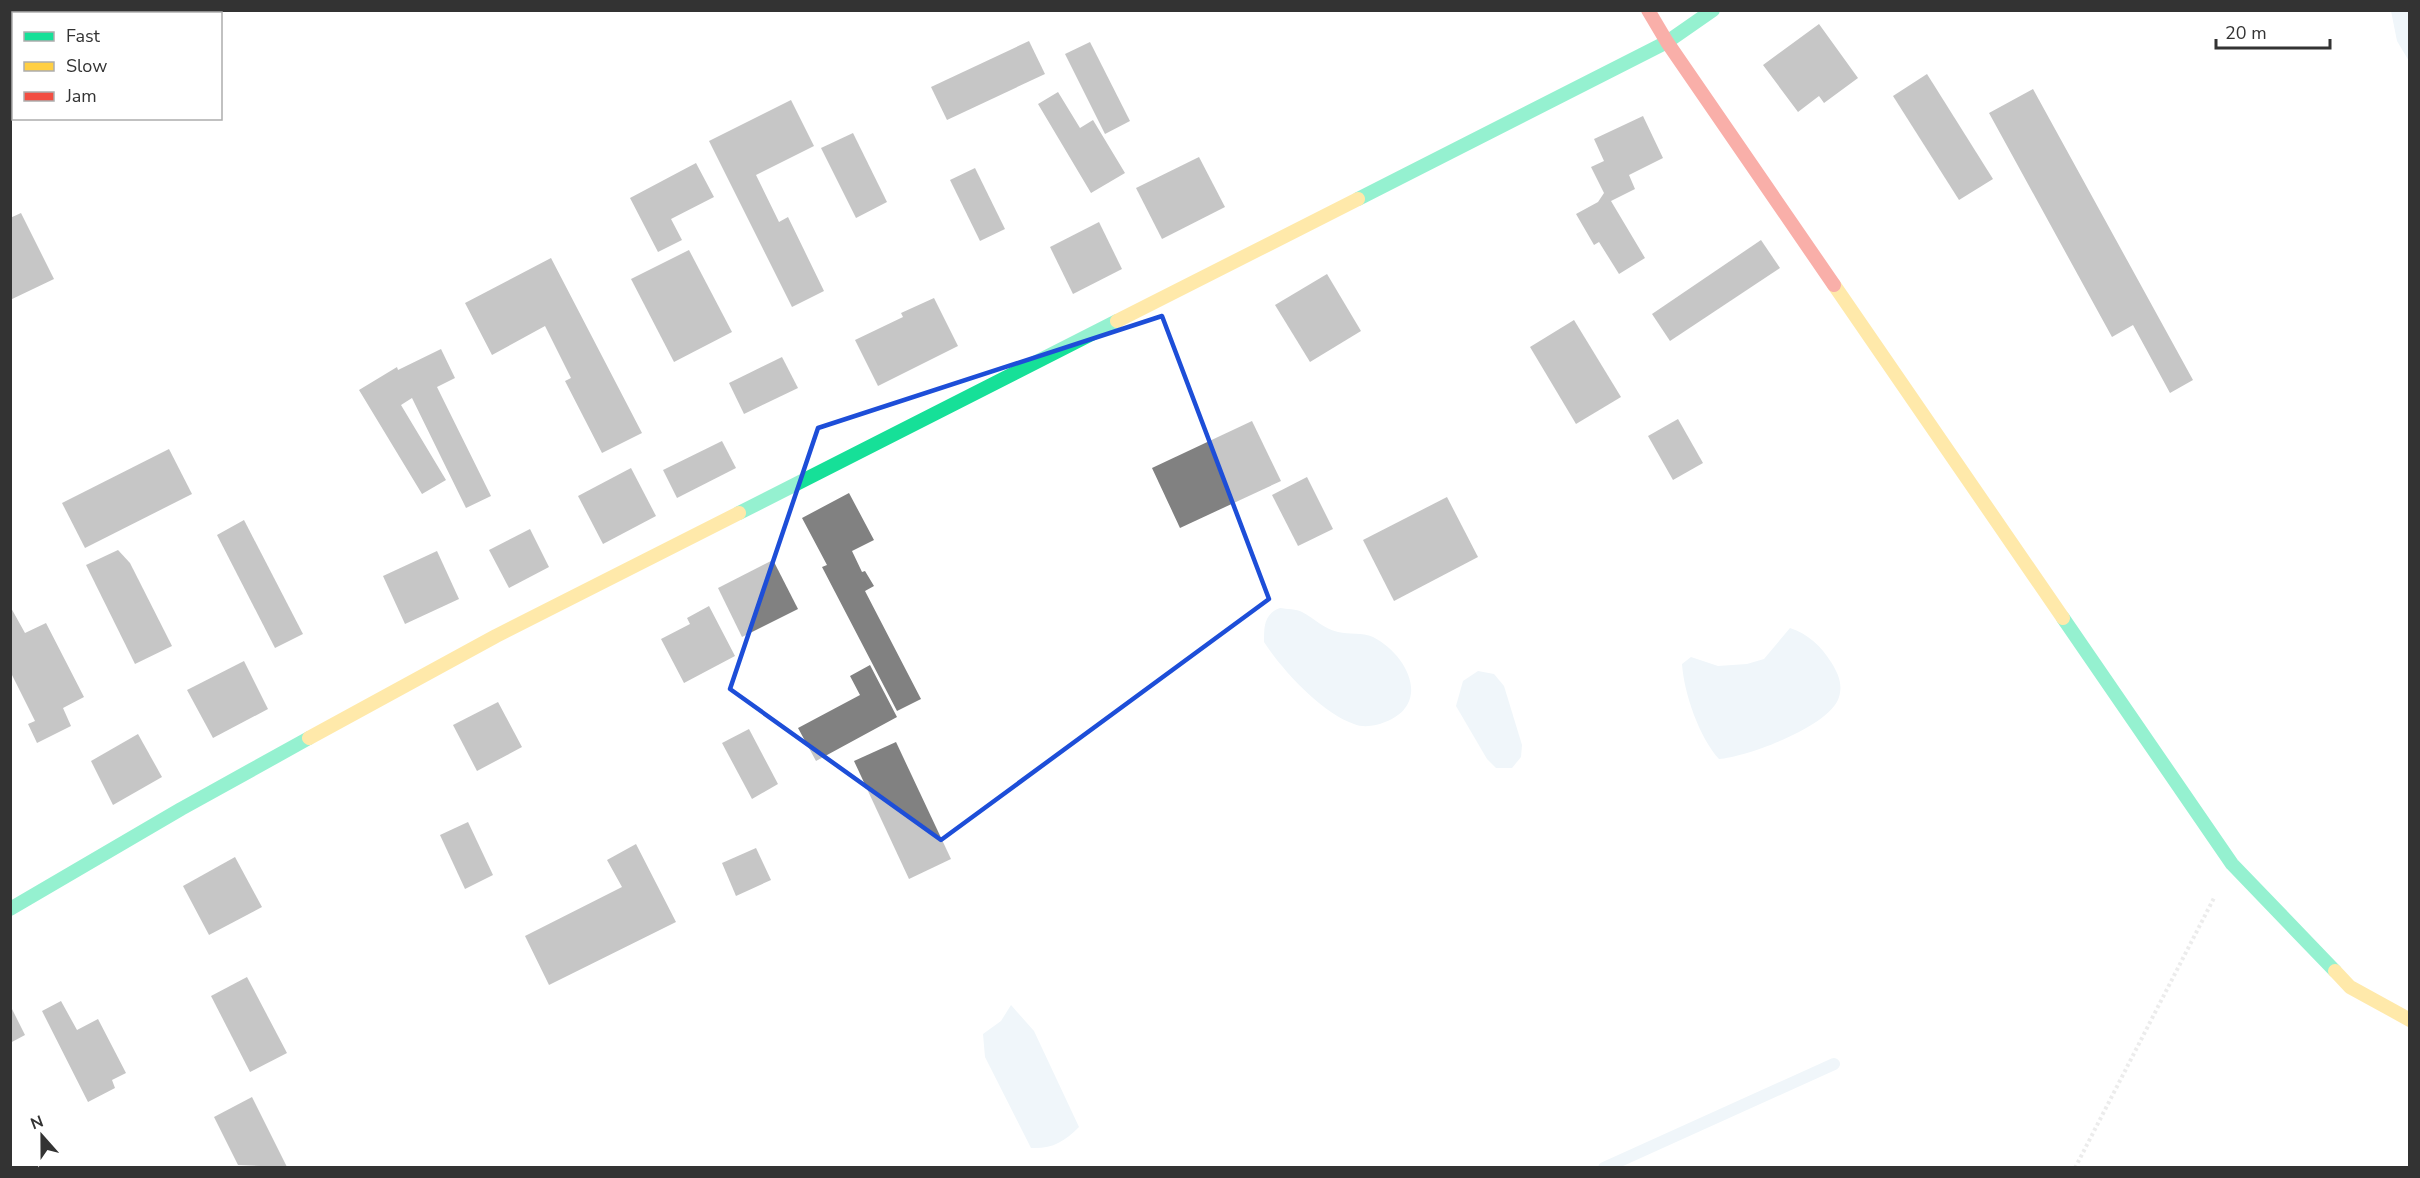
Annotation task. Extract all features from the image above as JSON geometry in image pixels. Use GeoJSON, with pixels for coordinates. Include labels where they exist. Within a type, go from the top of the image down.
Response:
{"type":"FeatureCollection","features":[{"type":"Feature","properties":{"kind":"street"},"geometry":{"type":"LineString","coordinates":[[1648,10],[1667,42],[2232,864],[2350,987],[2409,1020]]}},
{"type":"Feature","properties":{"kind":"street"},"geometry":{"type":"LineString","coordinates":[[10,909],[181,809],[496,636],[1667,42],[1713,10]]}},
{"type":"Feature","properties":{"kind":"path"},"geometry":{"type":"LineString","coordinates":[[2075,1167],[2232,864]]}},
{"type":"Feature","properties":{"kind":"highlighted area"},"geometry":{"type":"Polygon","coordinates":[[[1162,316],[1269,599],[941,840],[730,689],[818,428],[1162,316]]]}},
{"type":"Feature","properties":{"kind":"shaded area"},"geometry":{"type":"Polygon","coordinates":[[[2391,11],[2409,11],[2409,61],[2397,41],[2391,11]]]}},
{"type":"Feature","properties":{"kind":"shaded area"},"geometry":{"type":"Polygon","coordinates":[[[1280,608],[1300,611],[1333,631],[1369,635],[1385,645],[1405,667],[1410,680],[1411,692],[1408,704],[1399,714],[1385,722],[1378,725],[1361,726],[1342,718],[1316,701],[1281,665],[1264,642],[1268,617],[1280,608]]]}},
{"type":"Feature","properties":{"kind":"shaded area"},"geometry":{"type":"Polygon","coordinates":[[[1790,628],[1808,637],[1827,656],[1839,679],[1839,697],[1833,708],[1805,729],[1748,753],[1719,759],[1699,727],[1686,688],[1682,664],[1691,657],[1718,666],[1747,664],[1764,659],[1790,628]]]}},
{"type":"Feature","properties":{"kind":"shaded area"},"geometry":{"type":"Polygon","coordinates":[[[1478,671],[1494,674],[1504,686],[1522,745],[1521,757],[1512,768],[1496,768],[1487,759],[1456,706],[1463,681],[1478,671]]]}},
{"type":"Feature","properties":{"kind":"shaded area"},"geometry":{"type":"Polygon","coordinates":[[[1011,1005],[1034,1031],[1079,1127],[1068,1137],[1051,1146],[1031,1148],[985,1057],[983,1034],[1001,1021],[1011,1005]]]}},
{"type":"Feature","properties":{"kind":"building"},"geometry":{"type":"Polygon","coordinates":[[[1819,24],[1858,78],[1824,103],[1819,96],[1798,112],[1763,65],[1819,24]]]}},
{"type":"Feature","properties":{"kind":"building"},"geometry":{"type":"Polygon","coordinates":[[[1029,41],[1045,74],[947,120],[931,87],[1029,41]]]}},
{"type":"Feature","properties":{"kind":"building"},"geometry":{"type":"Polygon","coordinates":[[[1090,42],[1130,121],[1105,134],[1065,54],[1090,42]]]}},
{"type":"Feature","properties":{"kind":"building"},"geometry":{"type":"Polygon","coordinates":[[[1927,74],[1993,179],[1959,200],[1893,96],[1927,74]]]}},
{"type":"Feature","properties":{"kind":"building"},"geometry":{"type":"Polygon","coordinates":[[[2033,89],[2193,380],[2170,393],[2133,325],[2112,337],[1989,113],[2033,89]]]}},
{"type":"Feature","properties":{"kind":"building"},"geometry":{"type":"Polygon","coordinates":[[[1058,92],[1080,128],[1093,120],[1125,173],[1091,193],[1038,104],[1058,92]]]}},
{"type":"Feature","properties":{"kind":"building"},"geometry":{"type":"Polygon","coordinates":[[[791,100],[814,146],[756,175],[779,222],[788,217],[824,291],[792,307],[709,141],[791,100]]]}},
{"type":"Feature","properties":{"kind":"building"},"geometry":{"type":"Polygon","coordinates":[[[1643,116],[1663,158],[1629,175],[1635,189],[1611,201],[1645,258],[1619,274],[1599,242],[1594,245],[1576,214],[1598,202],[1604,193],[1591,167],[1604,161],[1594,139],[1643,116]]]}},
{"type":"Feature","properties":{"kind":"building"},"geometry":{"type":"Polygon","coordinates":[[[853,133],[887,202],[856,218],[821,148],[853,133]]]}},
{"type":"Feature","properties":{"kind":"building"},"geometry":{"type":"Polygon","coordinates":[[[1199,157],[1225,207],[1162,239],[1136,188],[1199,157]]]}},
{"type":"Feature","properties":{"kind":"building"},"geometry":{"type":"Polygon","coordinates":[[[696,163],[714,197],[671,219],[682,240],[658,252],[630,198],[696,163]]]}},
{"type":"Feature","properties":{"kind":"building"},"geometry":{"type":"Polygon","coordinates":[[[975,168],[1005,229],[980,241],[950,180],[975,168]]]}},
{"type":"Feature","properties":{"kind":"building"},"geometry":{"type":"Polygon","coordinates":[[[21,213],[54,279],[10,300],[10,218],[21,213]]]}},
{"type":"Feature","properties":{"kind":"building"},"geometry":{"type":"Polygon","coordinates":[[[1099,222],[1122,269],[1073,294],[1050,247],[1099,222]]]}},
{"type":"Feature","properties":{"kind":"building"},"geometry":{"type":"Polygon","coordinates":[[[1761,240],[1780,268],[1670,341],[1652,314],[1761,240]]]}},
{"type":"Feature","properties":{"kind":"building"},"geometry":{"type":"Polygon","coordinates":[[[689,250],[732,332],[674,362],[631,279],[689,250]]]}},
{"type":"Feature","properties":{"kind":"building"},"geometry":{"type":"Polygon","coordinates":[[[551,258],[642,433],[602,453],[565,381],[571,378],[545,326],[492,355],[465,303],[551,258]]]}},
{"type":"Feature","properties":{"kind":"building"},"geometry":{"type":"Polygon","coordinates":[[[1327,274],[1361,331],[1310,362],[1275,305],[1327,274]]]}},
{"type":"Feature","properties":{"kind":"building"},"geometry":{"type":"Polygon","coordinates":[[[934,298],[958,346],[878,386],[855,340],[903,317],[901,313],[934,298]]]}},
{"type":"Feature","properties":{"kind":"building"},"geometry":{"type":"Polygon","coordinates":[[[1574,320],[1621,397],[1576,424],[1530,347],[1574,320]]]}},
{"type":"Feature","properties":{"kind":"building"},"geometry":{"type":"Polygon","coordinates":[[[441,349],[455,378],[437,387],[491,496],[466,508],[412,398],[401,405],[446,480],[422,494],[359,390],[397,367],[398,370],[441,349]]]}},
{"type":"Feature","properties":{"kind":"building"},"geometry":{"type":"Polygon","coordinates":[[[782,357],[798,388],[744,414],[729,383],[782,357]]]}},
{"type":"Feature","properties":{"kind":"building"},"geometry":{"type":"Polygon","coordinates":[[[1678,419],[1703,463],[1673,480],[1648,436],[1678,419]]]}},
{"type":"Feature","properties":{"kind":"building"},"geometry":{"type":"Polygon","coordinates":[[[1252,421],[1281,481],[1180,528],[1152,468],[1252,421]]]}},
{"type":"Feature","properties":{"kind":"building"},"geometry":{"type":"Polygon","coordinates":[[[722,441],[736,468],[677,498],[663,470],[722,441]]]}},
{"type":"Feature","properties":{"kind":"building"},"geometry":{"type":"Polygon","coordinates":[[[169,449],[192,494],[85,548],[62,503],[169,449]]]}},
{"type":"Feature","properties":{"kind":"building"},"geometry":{"type":"Polygon","coordinates":[[[631,468],[656,516],[603,544],[578,496],[631,468]]]}},
{"type":"Feature","properties":{"kind":"building"},"geometry":{"type":"Polygon","coordinates":[[[1307,477],[1333,529],[1298,546],[1272,495],[1307,477]]]}},
{"type":"Feature","properties":{"kind":"building"},"geometry":{"type":"Polygon","coordinates":[[[849,493],[874,540],[852,551],[862,572],[865,571],[874,586],[865,591],[921,699],[897,711],[822,567],[827,565],[802,518],[849,493]]]}},
{"type":"Feature","properties":{"kind":"building"},"geometry":{"type":"Polygon","coordinates":[[[1447,497],[1478,557],[1394,601],[1363,540],[1447,497]]]}},
{"type":"Feature","properties":{"kind":"building"},"geometry":{"type":"Polygon","coordinates":[[[244,520],[303,634],[275,648],[217,535],[244,520]]]}},
{"type":"Feature","properties":{"kind":"building"},"geometry":{"type":"Polygon","coordinates":[[[530,529],[549,567],[509,588],[489,550],[530,529]]]}},
{"type":"Feature","properties":{"kind":"building"},"geometry":{"type":"Polygon","coordinates":[[[118,550],[130,563],[172,646],[135,664],[86,565],[118,550]]]}},
{"type":"Feature","properties":{"kind":"building"},"geometry":{"type":"Polygon","coordinates":[[[437,551],[459,599],[405,624],[383,576],[437,551]]]}},
{"type":"Feature","properties":{"kind":"building"},"geometry":{"type":"Polygon","coordinates":[[[773,560],[798,609],[742,637],[718,588],[773,560]]]}},
{"type":"Feature","properties":{"kind":"building"},"geometry":{"type":"Polygon","coordinates":[[[10,606],[25,633],[46,623],[84,697],[63,708],[71,726],[37,743],[28,724],[35,721],[10,671],[10,606]]]}},
{"type":"Feature","properties":{"kind":"building"},"geometry":{"type":"Polygon","coordinates":[[[709,606],[735,656],[684,683],[661,639],[690,624],[687,618],[709,606]]]}},
{"type":"Feature","properties":{"kind":"building"},"geometry":{"type":"Polygon","coordinates":[[[244,661],[268,709],[213,738],[187,690],[244,661]]]}},
{"type":"Feature","properties":{"kind":"building"},"geometry":{"type":"Polygon","coordinates":[[[870,665],[897,717],[816,761],[798,728],[860,695],[850,676],[870,665]]]}},
{"type":"Feature","properties":{"kind":"building"},"geometry":{"type":"Polygon","coordinates":[[[498,702],[522,747],[477,771],[453,725],[498,702]]]}},
{"type":"Feature","properties":{"kind":"building"},"geometry":{"type":"Polygon","coordinates":[[[749,729],[778,784],[752,799],[722,743],[749,729]]]}},
{"type":"Feature","properties":{"kind":"building"},"geometry":{"type":"Polygon","coordinates":[[[138,734],[162,777],[113,805],[91,761],[138,734]]]}},
{"type":"Feature","properties":{"kind":"building"},"geometry":{"type":"Polygon","coordinates":[[[896,742],[951,859],[909,879],[854,761],[896,742]]]}},
{"type":"Feature","properties":{"kind":"building"},"geometry":{"type":"Polygon","coordinates":[[[468,822],[493,875],[465,889],[440,835],[468,822]]]}},
{"type":"Feature","properties":{"kind":"building"},"geometry":{"type":"Polygon","coordinates":[[[636,844],[676,922],[549,985],[525,936],[622,887],[607,860],[636,844]]]}},
{"type":"Feature","properties":{"kind":"building"},"geometry":{"type":"Polygon","coordinates":[[[756,848],[771,880],[736,896],[722,863],[756,848]]]}},
{"type":"Feature","properties":{"kind":"building"},"geometry":{"type":"Polygon","coordinates":[[[235,857],[262,907],[209,935],[183,886],[235,857]]]}},
{"type":"Feature","properties":{"kind":"building"},"geometry":{"type":"Polygon","coordinates":[[[247,977],[287,1053],[250,1072],[211,996],[247,977]]]}},
{"type":"Feature","properties":{"kind":"building"},"geometry":{"type":"Polygon","coordinates":[[[61,1001],[77,1030],[98,1019],[126,1073],[112,1080],[115,1088],[88,1102],[42,1011],[61,1001]]]}},
{"type":"Feature","properties":{"kind":"building"},"geometry":{"type":"Polygon","coordinates":[[[10,1005],[25,1035],[10,1043],[10,1005]]]}},
{"type":"Feature","properties":{"kind":"building"},"geometry":{"type":"Polygon","coordinates":[[[252,1097],[287,1167],[238,1165],[214,1117],[252,1097]]]}},
{"type":"Feature","properties":{"kind":"waterway"},"geometry":{"type":"LineString","coordinates":[[1604,1168],[1834,1064]]}},
{"type":"Feature","properties":{"kind":"traffic: fast"},"geometry":{"type":"LineString","coordinates":[[1358,199],[1667,42],[1713,10]]}},
{"type":"Feature","properties":{"kind":"traffic: fast"},"geometry":{"type":"LineString","coordinates":[[739,513],[1117,321]]}},
{"type":"Feature","properties":{"kind":"traffic: fast"},"geometry":{"type":"LineString","coordinates":[[2063,618],[2232,864],[2335,971]]}},
{"type":"Feature","properties":{"kind":"traffic: fast"},"geometry":{"type":"LineString","coordinates":[[10,909],[181,809],[309,738]]}},
{"type":"Feature","properties":{"kind":"traffic: slow"},"geometry":{"type":"LineString","coordinates":[[1117,321],[1358,199]]}},
{"type":"Feature","properties":{"kind":"traffic: slow"},"geometry":{"type":"LineString","coordinates":[[1834,285],[2063,618]]}},
{"type":"Feature","properties":{"kind":"traffic: slow"},"geometry":{"type":"LineString","coordinates":[[309,738],[496,636],[739,513]]}},
{"type":"Feature","properties":{"kind":"traffic: slow"},"geometry":{"type":"LineString","coordinates":[[2335,971],[2350,987],[2410,1020]]}},
{"type":"Feature","properties":{"kind":"traffic: jam"},"geometry":{"type":"LineString","coordinates":[[1648,10],[1667,42],[1834,285]]}}]}
